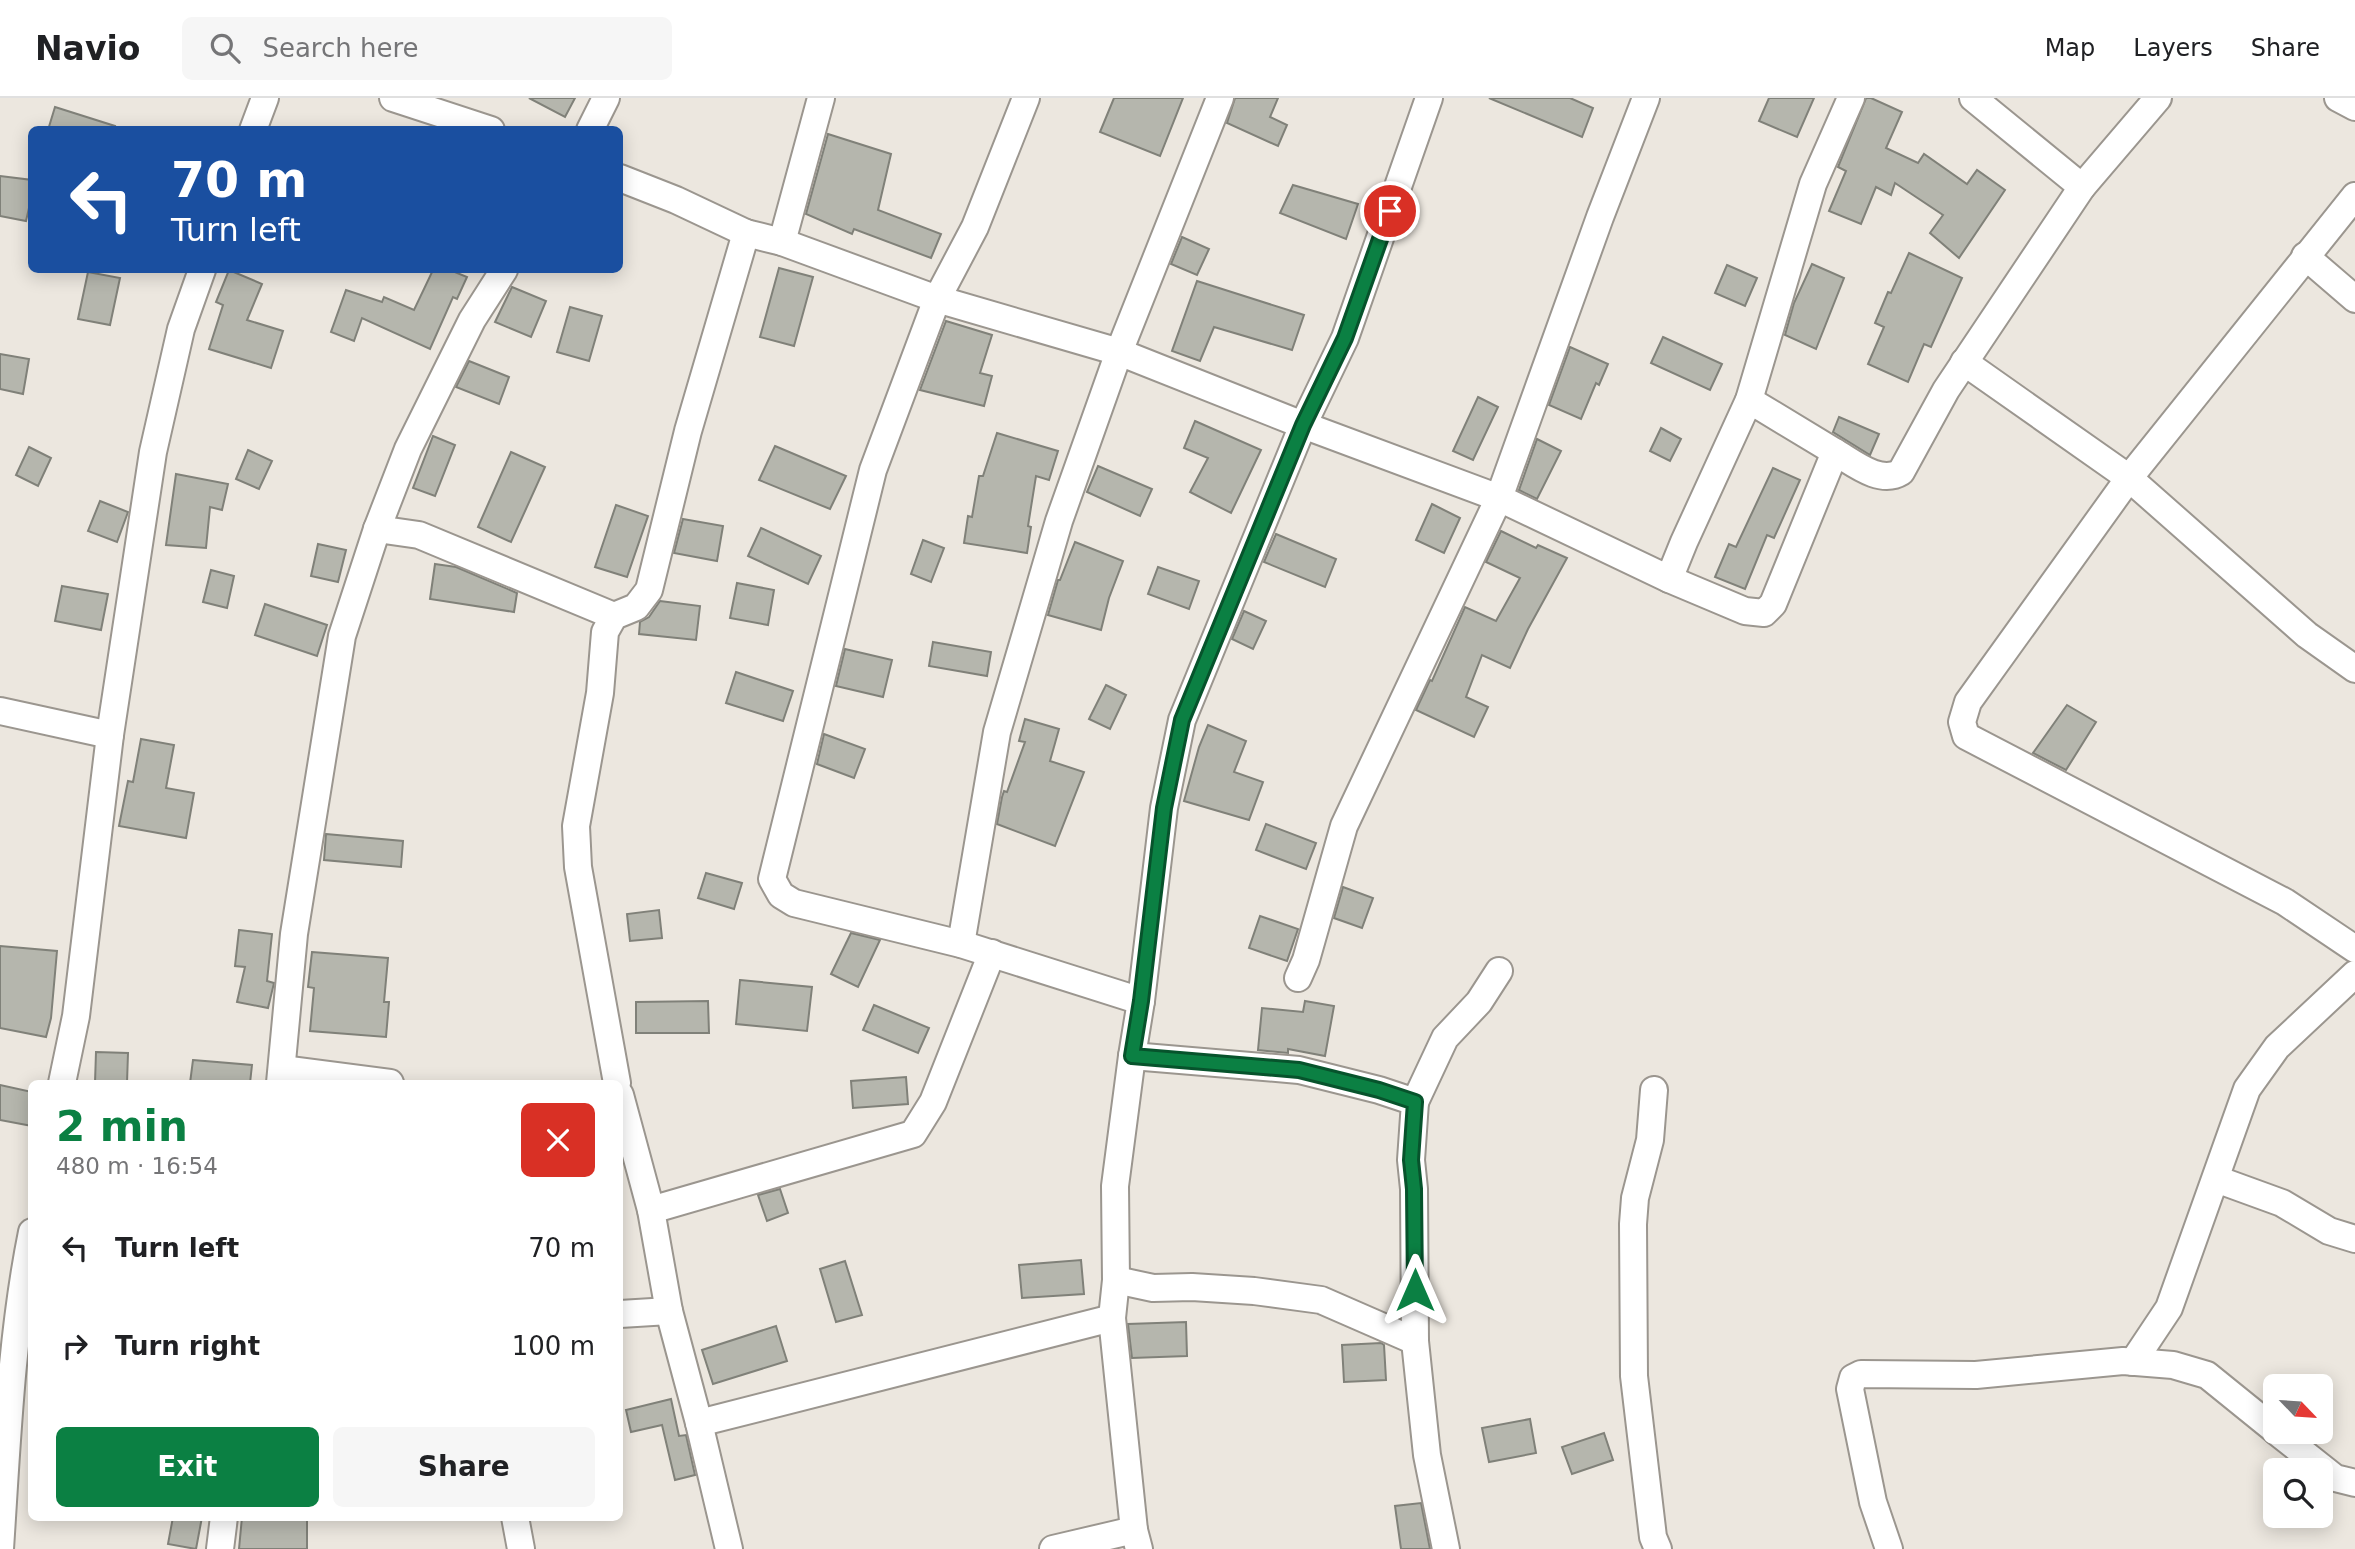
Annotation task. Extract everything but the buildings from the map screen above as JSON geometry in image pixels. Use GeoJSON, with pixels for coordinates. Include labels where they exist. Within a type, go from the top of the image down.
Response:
{"type":"FeatureCollection","features":[{"type":"Feature","properties":{"kind":"street"},"geometry":{"type":"LineString","coordinates":[[254,126],[265,98]]}},
{"type":"Feature","properties":{"kind":"street"},"geometry":{"type":"LineString","coordinates":[[592,126],[606,98]]}},
{"type":"Feature","properties":{"kind":"street"},"geometry":{"type":"LineString","coordinates":[[782,242],[821,98]]}},
{"type":"Feature","properties":{"kind":"street"},"geometry":{"type":"LineString","coordinates":[[1026,98],[975,227],[937,299],[873,470],[772,879],[781,895],[794,903],[961,944],[1141,1001]]}},
{"type":"Feature","properties":{"kind":"street"},"geometry":{"type":"LineString","coordinates":[[961,944],[997,732],[1059,522],[1119,352],[1220,98]]}},
{"type":"Feature","properties":{"kind":"street"},"geometry":{"type":"LineString","coordinates":[[1053,1549],[1136,1539],[1112,1318],[1116,1280],[1115,1186],[1164,808],[1182,720],[1303,425],[1345,338],[1429,98]]}},
{"type":"Feature","properties":{"kind":"street"},"geometry":{"type":"LineString","coordinates":[[1298,978],[1306,960],[1345,826],[1499,498],[1600,216],[1646,98]]}},
{"type":"Feature","properties":{"kind":"street"},"geometry":{"type":"LineString","coordinates":[[1669,579],[1749,400],[1813,184],[1851,98]]}},
{"type":"Feature","properties":{"kind":"street"},"geometry":{"type":"LineString","coordinates":[[1973,98],[2082,187]]}},
{"type":"Feature","properties":{"kind":"street"},"geometry":{"type":"LineString","coordinates":[[1749,400],[1881,478],[1893,477],[1901,472],[1946,390],[2082,187],[2158,98]]}},
{"type":"Feature","properties":{"kind":"street"},"geometry":{"type":"LineString","coordinates":[[2338,98],[2355,107]]}},
{"type":"Feature","properties":{"kind":"street"},"geometry":{"type":"LineString","coordinates":[[400,100],[479,126]]}},
{"type":"Feature","properties":{"kind":"street"},"geometry":{"type":"LineString","coordinates":[[623,179],[676,200],[746,233],[782,242],[937,299],[1119,352],[1303,425],[1499,498],[1669,579],[1745,611],[1763,613],[1773,604],[1835,452]]}},
{"type":"Feature","properties":{"kind":"street"},"geometry":{"type":"LineString","coordinates":[[2355,196],[2130,478],[1969,702],[1962,722],[1966,736],[2285,902],[2355,948]]}},
{"type":"Feature","properties":{"kind":"street"},"geometry":{"type":"LineString","coordinates":[[616,1080],[578,867],[576,826],[600,693],[605,632],[614,616],[636,607],[649,590],[688,431],[746,233]]}},
{"type":"Feature","properties":{"kind":"street"},"geometry":{"type":"LineString","coordinates":[[2305,256],[2355,299]]}},
{"type":"Feature","properties":{"kind":"street"},"geometry":{"type":"LineString","coordinates":[[63,1080],[76,1016],[110,735],[153,452],[181,329],[201,273]]}},
{"type":"Feature","properties":{"kind":"street"},"geometry":{"type":"LineString","coordinates":[[343,1080],[281,1076],[294,934],[342,636],[377,528],[420,425],[472,320],[502,273]]}},
{"type":"Feature","properties":{"kind":"street"},"geometry":{"type":"LineString","coordinates":[[1964,362],[2130,478],[2307,635],[2355,669]]}},
{"type":"Feature","properties":{"kind":"street"},"geometry":{"type":"LineString","coordinates":[[377,528],[419,535],[614,616]]}},
{"type":"Feature","properties":{"kind":"street"},"geometry":{"type":"LineString","coordinates":[[0,711],[110,735]]}},
{"type":"Feature","properties":{"kind":"street"},"geometry":{"type":"LineString","coordinates":[[651,1210],[912,1134],[933,1102],[992,953]]}},
{"type":"Feature","properties":{"kind":"street"},"geometry":{"type":"LineString","coordinates":[[1446,1549],[1427,1455],[1415,1341],[1414,1189],[1411,1160],[1415,1102],[1445,1038],[1479,1002],[1499,971]]}},
{"type":"Feature","properties":{"kind":"street"},"geometry":{"type":"LineString","coordinates":[[2133,1362],[2169,1308],[2247,1089],[2277,1048],[2355,974]]}},
{"type":"Feature","properties":{"kind":"street"},"geometry":{"type":"LineString","coordinates":[[1132,1056],[1299,1070],[1415,1102]]}},
{"type":"Feature","properties":{"kind":"street"},"geometry":{"type":"LineString","coordinates":[[1654,1090],[1650,1139],[1635,1198],[1633,1224],[1634,1376],[1653,1537],[1658,1549]]}},
{"type":"Feature","properties":{"kind":"street"},"geometry":{"type":"LineString","coordinates":[[623,1115],[651,1210],[669,1311],[729,1549]]}},
{"type":"Feature","properties":{"kind":"street"},"geometry":{"type":"LineString","coordinates":[[2216,1179],[2283,1203],[2329,1231],[2355,1239]]}},
{"type":"Feature","properties":{"kind":"street"},"geometry":{"type":"LineString","coordinates":[[0,1549],[8,1421],[23,1273],[28,1251]]}},
{"type":"Feature","properties":{"kind":"street"},"geometry":{"type":"LineString","coordinates":[[1116,1280],[1153,1287],[1254,1291],[1321,1300],[1415,1341]]}},
{"type":"Feature","properties":{"kind":"street"},"geometry":{"type":"LineString","coordinates":[[623,1314],[669,1311]]}},
{"type":"Feature","properties":{"kind":"street"},"geometry":{"type":"LineString","coordinates":[[699,1423],[1112,1318]]}},
{"type":"Feature","properties":{"kind":"street"},"geometry":{"type":"LineString","coordinates":[[1889,1549],[1873,1502],[1850,1389],[1853,1378],[1861,1374],[1976,1375],[2133,1362],[2174,1365],[2207,1375],[2263,1420]]}},
{"type":"Feature","properties":{"kind":"street"},"geometry":{"type":"LineString","coordinates":[[2292,1444],[2335,1478],[2355,1483]]}},
{"type":"Feature","properties":{"kind":"street"},"geometry":{"type":"LineString","coordinates":[[220,1549],[224,1521]]}},
{"type":"Feature","properties":{"kind":"street"},"geometry":{"type":"LineString","coordinates":[[516,1521],[521,1549]]}},
{"type":"Feature","properties":{"kind":"route"},"geometry":{"type":"LineString","coordinates":[[1390,211],[1345,338],[1303,425],[1182,720],[1164,808],[1132,1056],[1299,1070],[1415,1102],[1411,1160],[1414,1189],[1415,1290]]}}]}
